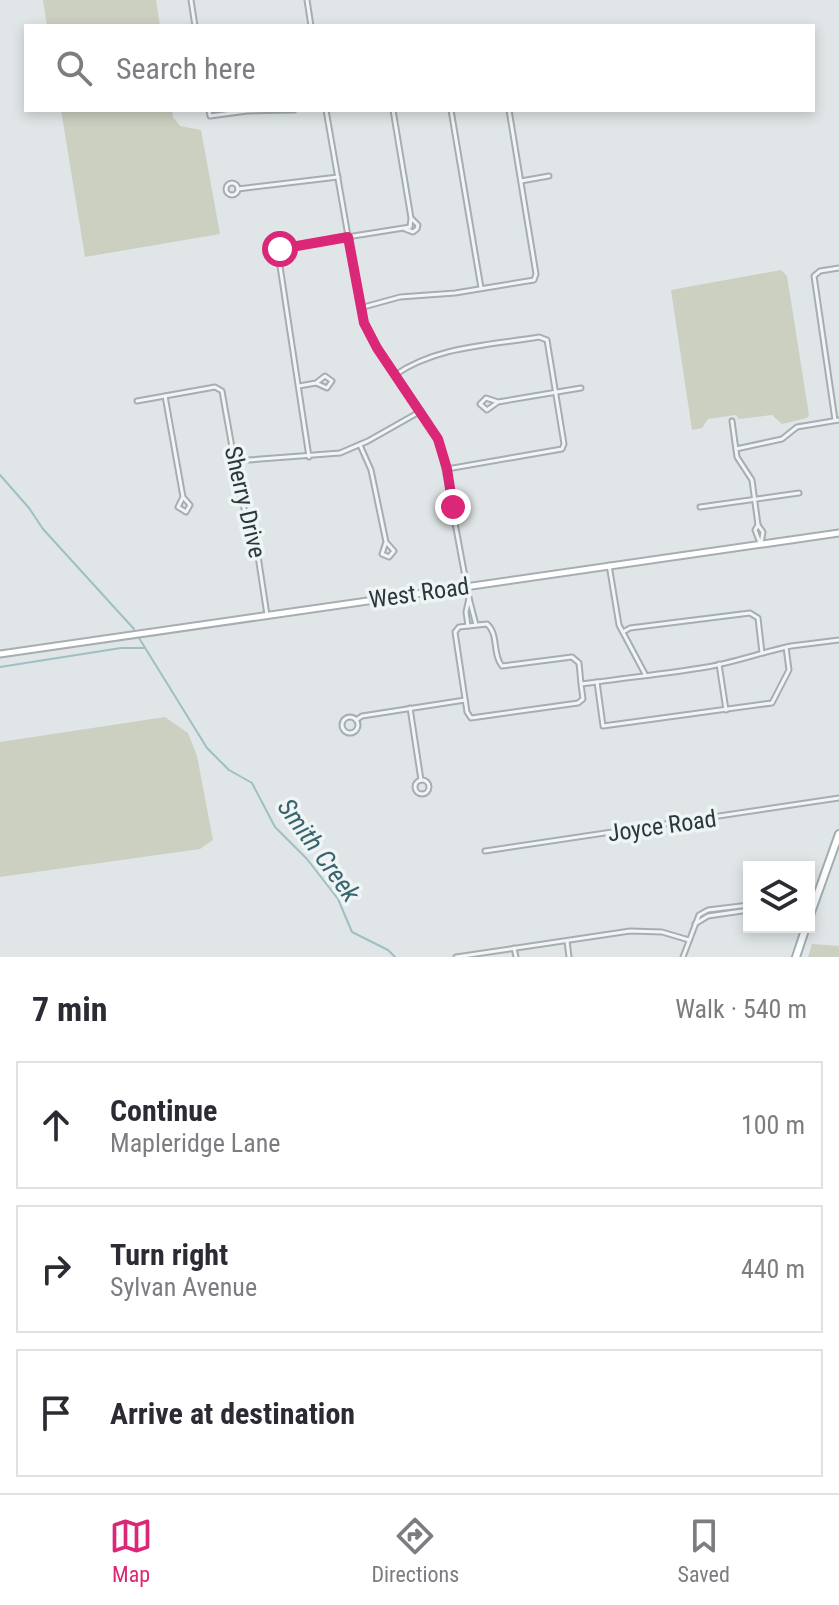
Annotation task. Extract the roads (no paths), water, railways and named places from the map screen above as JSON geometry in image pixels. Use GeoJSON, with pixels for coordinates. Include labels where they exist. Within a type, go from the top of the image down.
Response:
{"type":"FeatureCollection","features":[{"type":"Feature","properties":{"kind":"main road"},"geometry":{"type":"LineString","coordinates":[[815,900],[839,834]]}},
{"type":"Feature","properties":{"kind":"main road"},"geometry":{"type":"LineString","coordinates":[[796,957],[804,933]]}},
{"type":"Feature","properties":{"kind":"street"},"geometry":{"type":"LineString","coordinates":[[191,0],[195,24]]}},
{"type":"Feature","properties":{"kind":"street"},"geometry":{"type":"LineString","coordinates":[[307,0],[311,24]]}},
{"type":"Feature","properties":{"kind":"street"},"geometry":{"type":"LineString","coordinates":[[209,112],[210,116],[240,112]]}},
{"type":"Feature","properties":{"kind":"street"},"geometry":{"type":"LineString","coordinates":[[326,112],[360,308],[370,336],[438,439],[447,469],[476,625]]}},
{"type":"Feature","properties":{"kind":"street"},"geometry":{"type":"LineString","coordinates":[[309,457],[279,250],[405,229],[411,225],[393,112]]}},
{"type":"Feature","properties":{"kind":"street"},"geometry":{"type":"LineString","coordinates":[[451,112],[481,289]]}},
{"type":"Feature","properties":{"kind":"street"},"geometry":{"type":"LineString","coordinates":[[360,308],[400,297],[534,280],[536,274],[509,112]]}},
{"type":"Feature","properties":{"kind":"street"},"geometry":{"type":"LineString","coordinates":[[521,181],[549,176]]}},
{"type":"Feature","properties":{"kind":"street"},"geometry":{"type":"LineString","coordinates":[[238,189],[338,177]]}},
{"type":"Feature","properties":{"kind":"street"},"geometry":{"type":"LineString","coordinates":[[405,229],[413,232],[417,229],[417,222],[411,218]]}},
{"type":"Feature","properties":{"kind":"street"},"geometry":{"type":"LineString","coordinates":[[736,449],[782,439],[797,427],[837,420],[814,279],[816,274],[839,268]]}},
{"type":"Feature","properties":{"kind":"street"},"geometry":{"type":"LineString","coordinates":[[395,375],[430,356],[545,338],[563,448],[447,469]]}},
{"type":"Feature","properties":{"kind":"street"},"geometry":{"type":"LineString","coordinates":[[299,386],[316,383]]}},
{"type":"Feature","properties":{"kind":"street","name":"Sherry Drive"},"geometry":{"type":"LineString","coordinates":[[165,396],[215,387],[221,389],[267,615]]}},
{"type":"Feature","properties":{"kind":"street"},"geometry":{"type":"LineString","coordinates":[[498,402],[581,388]]}},
{"type":"Feature","properties":{"kind":"street"},"geometry":{"type":"LineString","coordinates":[[137,401],[165,396],[183,497]]}},
{"type":"Feature","properties":{"kind":"street"},"geometry":{"type":"LineString","coordinates":[[235,461],[333,454],[360,445],[421,411]]}},
{"type":"Feature","properties":{"kind":"street"},"geometry":{"type":"LineString","coordinates":[[732,421],[737,457],[752,480],[758,525],[763,532],[761,544]]}},
{"type":"Feature","properties":{"kind":"street"},"geometry":{"type":"LineString","coordinates":[[360,445],[371,470],[386,542]]}},
{"type":"Feature","properties":{"kind":"street"},"geometry":{"type":"LineString","coordinates":[[700,507],[799,493]]}},
{"type":"Feature","properties":{"kind":"street"},"geometry":{"type":"LineString","coordinates":[[758,525],[755,530],[761,544]]}},
{"type":"Feature","properties":{"kind":"street","name":"West Road"},"geometry":{"type":"LineString","coordinates":[[0,654],[839,533]]}},
{"type":"Feature","properties":{"kind":"street"},"geometry":{"type":"LineString","coordinates":[[609,565],[618,620],[645,675]]}},
{"type":"Feature","properties":{"kind":"street"},"geometry":{"type":"LineString","coordinates":[[469,598],[466,612],[469,626]]}},
{"type":"Feature","properties":{"kind":"street"},"geometry":{"type":"LineString","coordinates":[[623,632],[630,628],[750,613],[758,618],[762,653]]}},
{"type":"Feature","properties":{"kind":"street"},"geometry":{"type":"LineString","coordinates":[[484,624],[491,628],[500,665],[572,657],[579,663],[583,699],[578,703],[475,718],[468,715],[455,635],[459,627],[469,626],[484,624]]}},
{"type":"Feature","properties":{"kind":"street"},"geometry":{"type":"LineString","coordinates":[[581,684],[719,664],[786,647],[839,640]]}},
{"type":"Feature","properties":{"kind":"street"},"geometry":{"type":"LineString","coordinates":[[597,682],[603,726],[769,704],[775,701],[789,670],[786,647]]}},
{"type":"Feature","properties":{"kind":"street"},"geometry":{"type":"LineString","coordinates":[[719,664],[726,710]]}},
{"type":"Feature","properties":{"kind":"street"},"geometry":{"type":"LineString","coordinates":[[356,720],[362,716],[465,700]]}},
{"type":"Feature","properties":{"kind":"street"},"geometry":{"type":"LineString","coordinates":[[410,708],[421,780]]}},
{"type":"Feature","properties":{"kind":"street","name":"Joyce Road"},"geometry":{"type":"LineString","coordinates":[[485,851],[839,798]]}},
{"type":"Feature","properties":{"kind":"street"},"geometry":{"type":"LineString","coordinates":[[683,957],[695,924],[708,916],[743,907]]}},
{"type":"Feature","properties":{"kind":"street"},"geometry":{"type":"LineString","coordinates":[[733,910],[743,910]]}},
{"type":"Feature","properties":{"kind":"street"},"geometry":{"type":"LineString","coordinates":[[456,957],[641,931],[662,932],[689,940]]}},
{"type":"Feature","properties":{"kind":"street"},"geometry":{"type":"LineString","coordinates":[[567,941],[569,957]]}},
{"type":"Feature","properties":{"kind":"street"},"geometry":{"type":"LineString","coordinates":[[514,948],[516,957]]}},
{"type":"Feature","properties":{"kind":"waterway","name":"Smith Creek"},"geometry":{"type":"LineString","coordinates":[[0,475],[43,529],[134,629]]}},
{"type":"Feature","properties":{"kind":"waterway","name":"Smith Creek"},"geometry":{"type":"LineString","coordinates":[[139,638],[207,748],[229,770],[252,783],[275,827],[307,859],[338,899],[352,932],[388,950],[395,957]]}},
{"type":"Feature","properties":{"kind":"waterway"},"geometry":{"type":"LineString","coordinates":[[0,667],[121,648],[145,648]]}}]}
